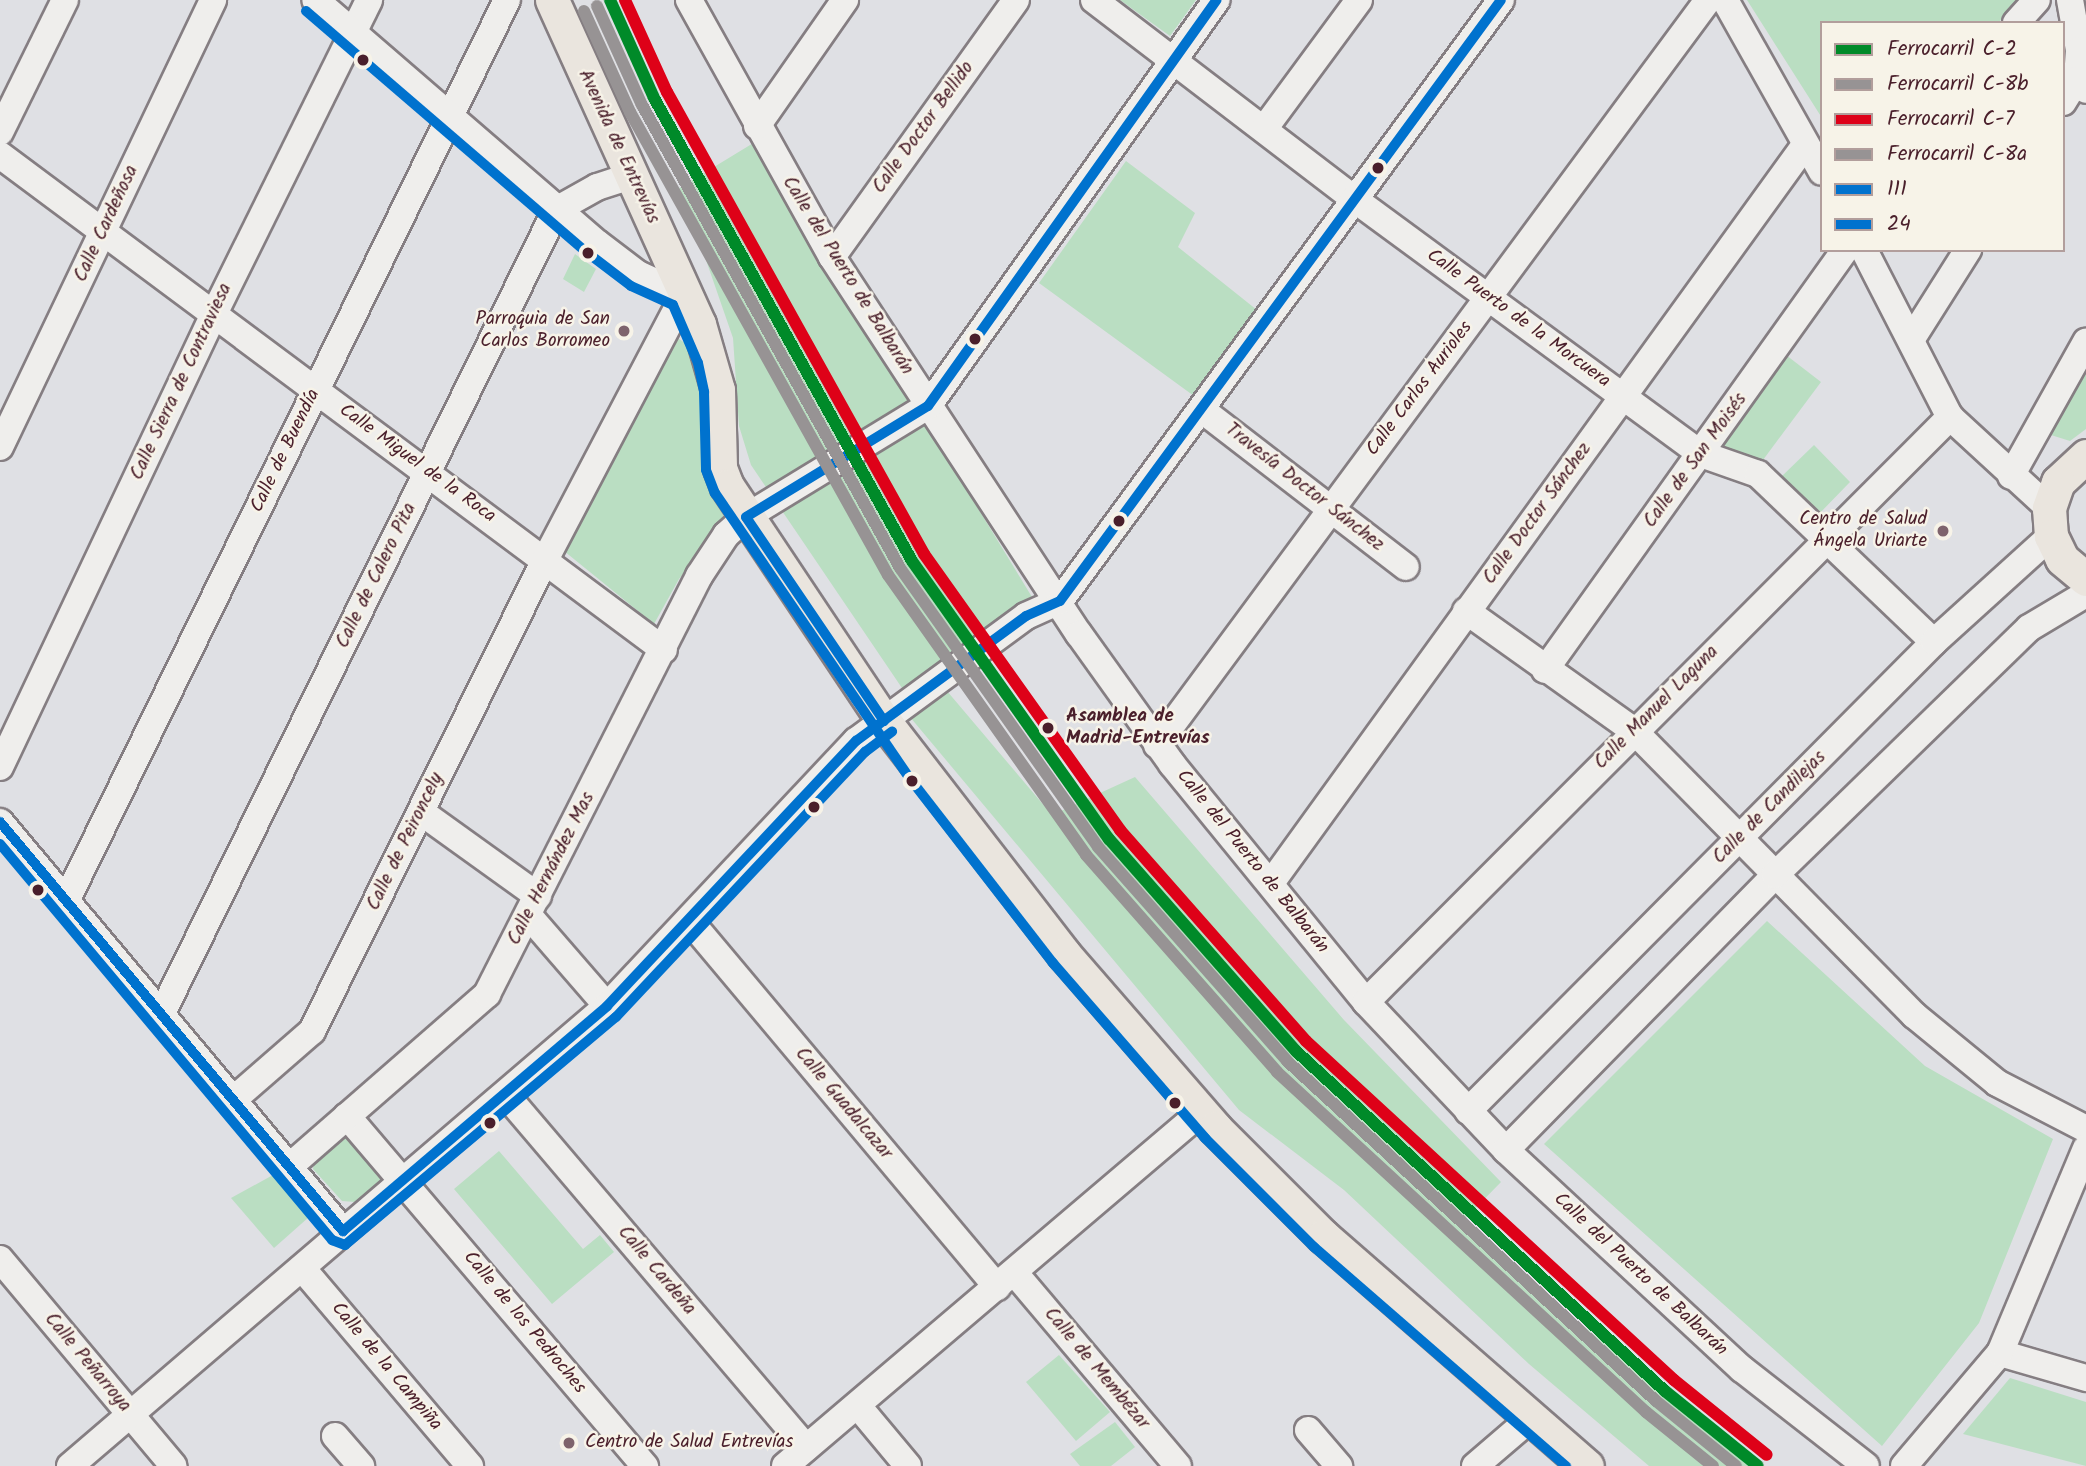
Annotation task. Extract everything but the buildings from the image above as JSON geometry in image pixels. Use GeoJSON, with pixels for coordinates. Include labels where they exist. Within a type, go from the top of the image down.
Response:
{"type":"FeatureCollection","features":[{"type":"Feature","properties":{"kind":"main road","name":"Avenida de Entrevías"},"geometry":{"type":"LineString","coordinates":[[552,0],[711,359],[718,390],[720,468],[746,517]]}},
{"type":"Feature","properties":{"kind":"main road"},"geometry":{"type":"LineString","coordinates":[[2086,456],[2058,482],[2050,522],[2062,559],[2086,579]]}},
{"type":"Feature","properties":{"kind":"main road"},"geometry":{"type":"LineString","coordinates":[[746,517],[884,720],[1064,954],[1200,1113],[1323,1236],[1587,1466]]}},
{"type":"Feature","properties":{"kind":"street"},"geometry":{"type":"LineString","coordinates":[[0,132],[65,0]]}},
{"type":"Feature","properties":{"kind":"street","name":"Calle Cardeñosa"},"geometry":{"type":"LineString","coordinates":[[0,447],[213,0]]}},
{"type":"Feature","properties":{"kind":"street"},"geometry":{"type":"LineString","coordinates":[[315,0],[452,115],[556,210],[638,274],[684,295]]}},
{"type":"Feature","properties":{"kind":"street","name":"Calle Sierra de Contraviesa"},"geometry":{"type":"LineString","coordinates":[[0,767],[214,314],[369,0]]}},
{"type":"Feature","properties":{"kind":"street","name":"Calle de Buendía"},"geometry":{"type":"LineString","coordinates":[[66,901],[507,0]]}},
{"type":"Feature","properties":{"kind":"street","name":"Calle del Puerto de Balbarán"},"geometry":{"type":"LineString","coordinates":[[689,0],[832,257],[928,406],[1157,745],[1366,1002],[1506,1150],[1742,1369],[1867,1466]]}},
{"type":"Feature","properties":{"kind":"street"},"geometry":{"type":"LineString","coordinates":[[757,126],[845,0]]}},
{"type":"Feature","properties":{"kind":"street","name":"Calle Doctor Bellido"},"geometry":{"type":"LineString","coordinates":[[832,257],[1016,0]]}},
{"type":"Feature","properties":{"kind":"street","name":"Calle Puerto de la Morcuera"},"geometry":{"type":"LineString","coordinates":[[1094,0],[1354,199],[1701,454],[1758,474],[1934,642]]}},
{"type":"Feature","properties":{"kind":"street"},"geometry":{"type":"LineString","coordinates":[[928,406],[1217,0]]}},
{"type":"Feature","properties":{"kind":"street"},"geometry":{"type":"LineString","coordinates":[[1264,129],[1359,0]]}},
{"type":"Feature","properties":{"kind":"street"},"geometry":{"type":"LineString","coordinates":[[69,1466],[607,1006],[690,921],[856,741],[1026,616],[1059,601],[1501,0]]}},
{"type":"Feature","properties":{"kind":"street","name":"Calle Carlos Aurioles"},"geometry":{"type":"LineString","coordinates":[[1157,745],[1708,0]]}},
{"type":"Feature","properties":{"kind":"street"},"geometry":{"type":"LineString","coordinates":[[1725,0],[1820,169]]}},
{"type":"Feature","properties":{"kind":"street"},"geometry":{"type":"LineString","coordinates":[[2018,21],[2037,0]]}},
{"type":"Feature","properties":{"kind":"street"},"geometry":{"type":"LineString","coordinates":[[2070,0],[2079,50],[2075,91]]}},
{"type":"Feature","properties":{"kind":"street","name":"Calle Doctor Sánchez"},"geometry":{"type":"LineString","coordinates":[[1271,883],[1805,145]]}},
{"type":"Feature","properties":{"kind":"street","name":"Calle Miguel de la Roca"},"geometry":{"type":"LineString","coordinates":[[0,155],[427,473],[546,558],[664,650]]}},
{"type":"Feature","properties":{"kind":"street"},"geometry":{"type":"LineString","coordinates":[[556,210],[597,187],[631,176]]}},
{"type":"Feature","properties":{"kind":"street","name":"Calle de Calero Pita"},"geometry":{"type":"LineString","coordinates":[[161,1014],[556,210]]}},
{"type":"Feature","properties":{"kind":"street","name":"Calle de San Moisés"},"geometry":{"type":"LineString","coordinates":[[1545,670],[1844,252]]}},
{"type":"Feature","properties":{"kind":"street"},"geometry":{"type":"LineString","coordinates":[[1865,252],[1950,417],[2011,476],[2050,522]]}},
{"type":"Feature","properties":{"kind":"street"},"geometry":{"type":"LineString","coordinates":[[1911,340],[1967,252]]}},
{"type":"Feature","properties":{"kind":"street","name":"Calle de Peironcely"},"geometry":{"type":"LineString","coordinates":[[233,1100],[312,1031],[546,558],[684,295]]}},
{"type":"Feature","properties":{"kind":"street"},"geometry":{"type":"LineString","coordinates":[[2011,476],[2086,342]]}},
{"type":"Feature","properties":{"kind":"street","name":"Calle Hernández Mas"},"geometry":{"type":"LineString","coordinates":[[289,1167],[488,993],[712,553],[746,517],[928,406]]}},
{"type":"Feature","properties":{"kind":"street","name":"Travesía Doctor Sánchez"},"geometry":{"type":"LineString","coordinates":[[1202,410],[1406,567]]}},
{"type":"Feature","properties":{"kind":"street","name":"Calle Manuel Laguna"},"geometry":{"type":"LineString","coordinates":[[1366,1002],[1950,417]]}},
{"type":"Feature","properties":{"kind":"street","name":"Calle de Candilejas"},"geometry":{"type":"LineString","coordinates":[[1468,1111],[2050,522]]}},
{"type":"Feature","properties":{"kind":"street"},"geometry":{"type":"LineString","coordinates":[[1506,1150],[1775,875],[2029,628],[2086,594]]}},
{"type":"Feature","properties":{"kind":"street"},"geometry":{"type":"LineString","coordinates":[[1466,611],[1634,731],[1737,841],[1945,1041],[1997,1083],[2086,1129]]}},
{"type":"Feature","properties":{"kind":"street"},"geometry":{"type":"LineString","coordinates":[[421,811],[534,906],[607,1006]]}},
{"type":"Feature","properties":{"kind":"street"},"geometry":{"type":"LineString","coordinates":[[0,822],[343,1231]]}},
{"type":"Feature","properties":{"kind":"street","name":"Calle Guadalcazar"},"geometry":{"type":"LineString","coordinates":[[690,921],[1005,1279]]}},
{"type":"Feature","properties":{"kind":"street"},"geometry":{"type":"LineString","coordinates":[[1494,1086],[1494,1108],[1502,1120],[1516,1126],[1536,1119]]}},
{"type":"Feature","properties":{"kind":"street","name":"Calle Cardeña"},"geometry":{"type":"LineString","coordinates":[[506,1095],[806,1448]]}},
{"type":"Feature","properties":{"kind":"street"},"geometry":{"type":"LineString","coordinates":[[785,1466],[1200,1113]]}},
{"type":"Feature","properties":{"kind":"street","name":"Calle de los Pedroches"},"geometry":{"type":"LineString","coordinates":[[347,1116],[645,1466]]}},
{"type":"Feature","properties":{"kind":"street"},"geometry":{"type":"LineString","coordinates":[[1903,1466],[2000,1353],[2086,1147]]}},
{"type":"Feature","properties":{"kind":"street","name":"Calle Peñarroya"},"geometry":{"type":"LineString","coordinates":[[0,1259],[174,1466]]}},
{"type":"Feature","properties":{"kind":"street","name":"Calle de la Campiña"},"geometry":{"type":"LineString","coordinates":[[302,1268],[470,1466]]}},
{"type":"Feature","properties":{"kind":"street","name":"Calle de Membézar"},"geometry":{"type":"LineString","coordinates":[[1005,1279],[1178,1466]]}},
{"type":"Feature","properties":{"kind":"street"},"geometry":{"type":"LineString","coordinates":[[2000,1353],[2086,1378]]}},
{"type":"Feature","properties":{"kind":"street"},"geometry":{"type":"LineString","coordinates":[[858,1406],[908,1466]]}},
{"type":"Feature","properties":{"kind":"street"},"geometry":{"type":"LineString","coordinates":[[1475,1466],[1531,1418]]}},
{"type":"Feature","properties":{"kind":"street"},"geometry":{"type":"LineString","coordinates":[[1308,1430],[1339,1466]]}},
{"type":"Feature","properties":{"kind":"street"},"geometry":{"type":"LineString","coordinates":[[335,1436],[360,1466]]}},
{"type":"Feature","properties":{"kind":"green space"},"geometry":{"type":"Polygon","coordinates":[[[1120,0],[1196,0],[1170,36],[1120,0]]]}},
{"type":"Feature","properties":{"kind":"green space"},"geometry":{"type":"Polygon","coordinates":[[[1747,0],[2018,0],[2000,21],[1820,21],[1820,115],[1747,0]]]}},
{"type":"Feature","properties":{"kind":"green space"},"geometry":{"type":"Polygon","coordinates":[[[755,142],[1032,597],[904,691],[751,465],[739,426],[733,338],[706,260],[673,192],[755,142]]]}},
{"type":"Feature","properties":{"kind":"green space"},"geometry":{"type":"Polygon","coordinates":[[[1126,161],[1195,213],[1178,247],[1257,310],[1194,396],[1039,283],[1126,161]]]}},
{"type":"Feature","properties":{"kind":"green space"},"geometry":{"type":"Polygon","coordinates":[[[575,254],[596,269],[584,292],[563,279],[575,254]]]}},
{"type":"Feature","properties":{"kind":"green space"},"geometry":{"type":"Polygon","coordinates":[[[675,336],[689,346],[702,400],[702,436],[711,484],[725,520],[679,579],[654,624],[564,551],[675,336]]]}},
{"type":"Feature","properties":{"kind":"green space"},"geometry":{"type":"Polygon","coordinates":[[[1786,355],[1821,382],[1760,464],[1717,450],[1786,355]]]}},
{"type":"Feature","properties":{"kind":"green space"},"geometry":{"type":"Polygon","coordinates":[[[2086,361],[2086,429],[2070,441],[2051,435],[2086,361]]]}},
{"type":"Feature","properties":{"kind":"green space"},"geometry":{"type":"Polygon","coordinates":[[[1814,445],[1850,482],[1817,516],[1780,478],[1814,445]]]}},
{"type":"Feature","properties":{"kind":"green space"},"geometry":{"type":"Polygon","coordinates":[[[947,691],[1052,815],[1135,777],[1344,1020],[1501,1182],[1459,1225],[1756,1466],[1649,1466],[1529,1364],[1344,1190],[1239,1110],[910,717],[947,691]]]}},
{"type":"Feature","properties":{"kind":"green space"},"geometry":{"type":"Polygon","coordinates":[[[1767,921],[1925,1066],[2053,1139],[1979,1323],[1882,1446],[1544,1144],[1767,921]]]}},
{"type":"Feature","properties":{"kind":"green space"},"geometry":{"type":"Polygon","coordinates":[[[347,1130],[385,1178],[355,1202],[342,1201],[313,1169],[315,1156],[347,1130]]]}},
{"type":"Feature","properties":{"kind":"green space"},"geometry":{"type":"Polygon","coordinates":[[[499,1151],[583,1249],[600,1235],[614,1252],[552,1304],[454,1189],[499,1151]]]}},
{"type":"Feature","properties":{"kind":"green space"},"geometry":{"type":"Polygon","coordinates":[[[273,1175],[309,1217],[274,1248],[231,1198],[273,1175]]]}},
{"type":"Feature","properties":{"kind":"green space"},"geometry":{"type":"Polygon","coordinates":[[[1059,1355],[1110,1412],[1076,1441],[1026,1382],[1059,1355]]]}},
{"type":"Feature","properties":{"kind":"green space"},"geometry":{"type":"Polygon","coordinates":[[[2010,1378],[2086,1402],[2086,1466],[1963,1434],[2010,1378]]]}},
{"type":"Feature","properties":{"kind":"green space"},"geometry":{"type":"Polygon","coordinates":[[[1115,1422],[1135,1447],[1111,1466],[1080,1466],[1070,1454],[1115,1422]]]}},
{"type":"Feature","properties":{"kind":"rail line","name":"C-2"},"geometry":{"type":"LineString","coordinates":[[610,0],[654,98],[912,561],[1109,839],[1296,1051],[1665,1391],[1758,1466]]}},
{"type":"Feature","properties":{"kind":"rail line","name":"C-7"},"geometry":{"type":"LineString","coordinates":[[625,0],[667,92],[924,554],[1120,830],[1306,1041],[1674,1380],[1767,1455]]}},
{"type":"Feature","properties":{"kind":"rail line","name":"C-8b"},"geometry":{"type":"LineString","coordinates":[[597,6],[642,105],[900,568],[1098,847],[1287,1061],[1656,1401],[1736,1466]]}},
{"type":"Feature","properties":{"kind":"rail line","name":"C-8a"},"geometry":{"type":"LineString","coordinates":[[584,11],[630,112],[888,575],[1086,855],[1277,1072],[1646,1412],[1713,1466]]}},
{"type":"Feature","properties":{"kind":"transit line","name":"111"},"geometry":{"type":"LineString","coordinates":[[884,721],[746,517],[928,406],[1217,0]]}},
{"type":"Feature","properties":{"kind":"transit line","name":"111"},"geometry":{"type":"LineString","coordinates":[[343,1231],[607,1006],[856,741],[1026,616],[1060,601],[1501,0]]}},
{"type":"Feature","properties":{"kind":"transit line","name":"24"},"geometry":{"type":"LineString","coordinates":[[306,11],[589,254],[631,286],[673,305],[698,363],[704,392],[706,470],[715,493],[911,780],[1053,963],[1205,1138],[1314,1247],[1566,1466]]}},
{"type":"Feature","properties":{"kind":"transit line","name":"24"},"geometry":{"type":"LineString","coordinates":[[0,844],[332,1240],[345,1245],[616,1017],[865,752],[892,732]]}},
{"type":"Feature","properties":{"kind":"transit line","name":"111"},"geometry":{"type":"LineString","coordinates":[[0,822],[343,1231]]}},
{"type":"Feature","properties":{"kind":"place","name":"Parroquia de San Carlos Borromeo"},"geometry":{"type":"Point","coordinates":[624,331]}},
{"type":"Feature","properties":{"kind":"place","name":"Centro de Salud Ángela Uriarte"},"geometry":{"type":"Point","coordinates":[1943,531]}},
{"type":"Feature","properties":{"kind":"place","name":"Asamblea de Madrid-Entrevías"},"geometry":{"type":"Point","coordinates":[1048,728]}},
{"type":"Feature","properties":{"kind":"place","name":"Centro de Salud Entrevías"},"geometry":{"type":"Point","coordinates":[569,1443]}}]}
